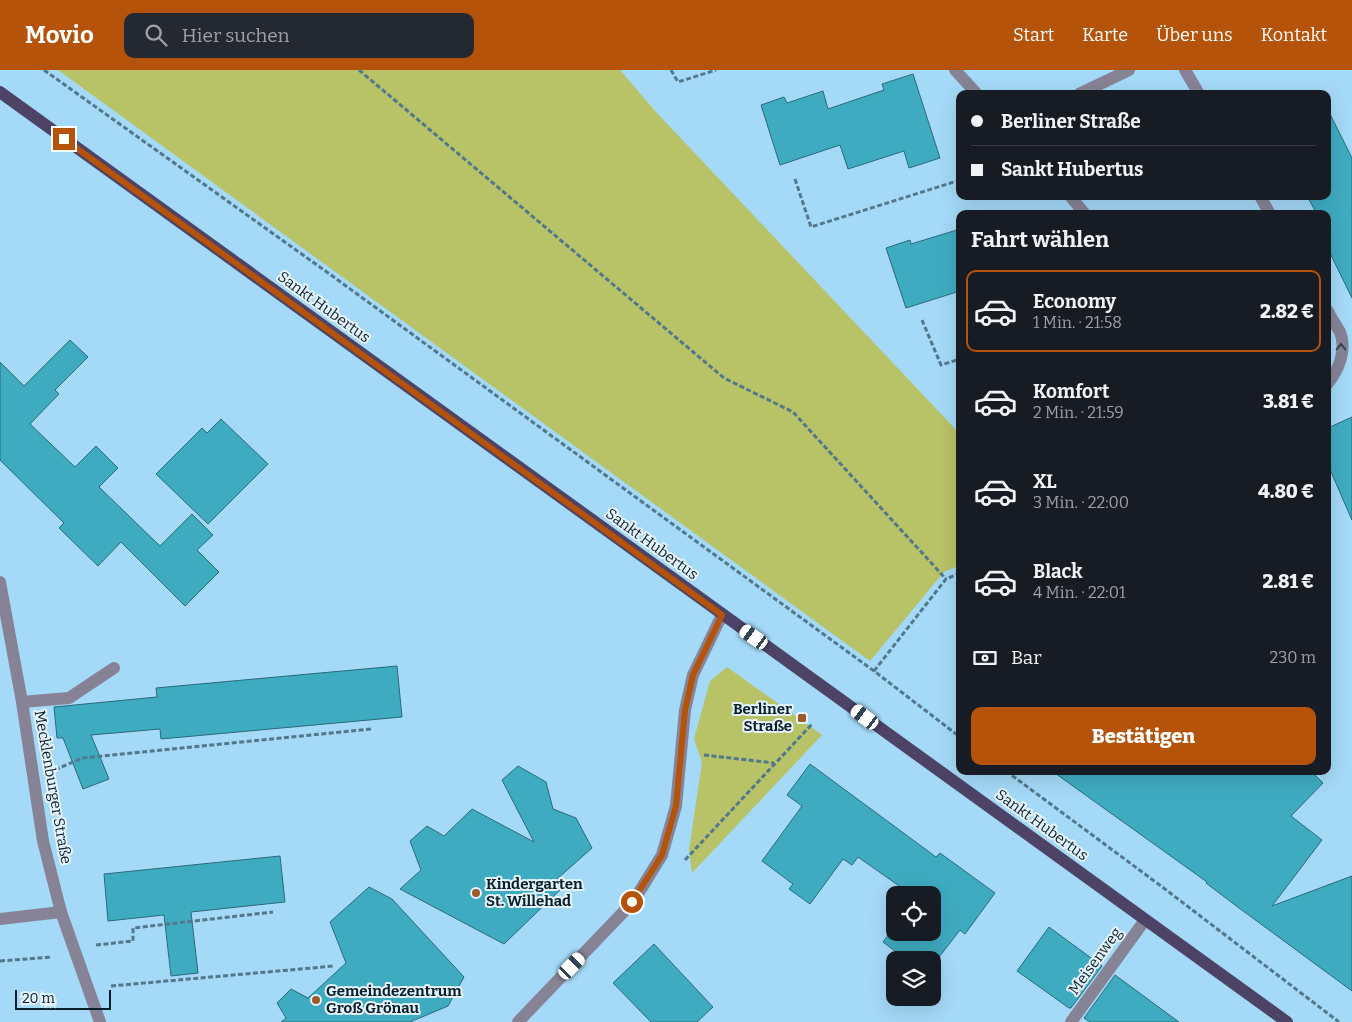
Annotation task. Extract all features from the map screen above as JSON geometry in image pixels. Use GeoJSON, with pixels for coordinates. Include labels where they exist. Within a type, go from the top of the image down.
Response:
{"type":"FeatureCollection","features":[{"type":"Feature","properties":{"kind":"main road","name":"Sankt Hubertus"},"geometry":{"type":"LineString","coordinates":[[0,92],[1287,1022]]}},
{"type":"Feature","properties":{"kind":"street"},"geometry":{"type":"LineString","coordinates":[[955,70],[973,90]]}},
{"type":"Feature","properties":{"kind":"street"},"geometry":{"type":"LineString","coordinates":[[1087,90],[1129,70]]}},
{"type":"Feature","properties":{"kind":"street"},"geometry":{"type":"LineString","coordinates":[[1185,70],[1197,90]]}},
{"type":"Feature","properties":{"kind":"street"},"geometry":{"type":"LineString","coordinates":[[1073,200],[1082,210]]}},
{"type":"Feature","properties":{"kind":"street"},"geometry":{"type":"LineString","coordinates":[[1331,316],[1340,333],[1342,344],[1339,365],[1331,379]]}},
{"type":"Feature","properties":{"kind":"street","name":"Mecklenburger Straße"},"geometry":{"type":"LineString","coordinates":[[0,582],[22,702],[43,842],[61,912],[100,1022]]}},
{"type":"Feature","properties":{"kind":"street"},"geometry":{"type":"LineString","coordinates":[[518,1022],[632,902],[662,855],[676,806],[685,710],[693,675],[722,615]]}},
{"type":"Feature","properties":{"kind":"street"},"geometry":{"type":"LineString","coordinates":[[22,702],[70,698],[114,668]]}},
{"type":"Feature","properties":{"kind":"street"},"geometry":{"type":"LineString","coordinates":[[0,919],[61,912]]}},
{"type":"Feature","properties":{"kind":"street","name":"Meisenweg"},"geometry":{"type":"LineString","coordinates":[[1071,1022],[1145,920]]}},
{"type":"Feature","properties":{"kind":"path"},"geometry":{"type":"LineString","coordinates":[[44,70],[332,275],[874,670],[956,734]]}},
{"type":"Feature","properties":{"kind":"path"},"geometry":{"type":"LineString","coordinates":[[359,70],[724,378],[793,412],[946,579]]}},
{"type":"Feature","properties":{"kind":"path"},"geometry":{"type":"LineString","coordinates":[[671,70],[678,82],[716,70]]}},
{"type":"Feature","properties":{"kind":"path"},"geometry":{"type":"LineString","coordinates":[[795,179],[811,227],[956,181]]}},
{"type":"Feature","properties":{"kind":"path"},"geometry":{"type":"LineString","coordinates":[[922,320],[941,365],[956,360]]}},
{"type":"Feature","properties":{"kind":"path"},"geometry":{"type":"LineString","coordinates":[[874,670],[946,579],[956,575]]}},
{"type":"Feature","properties":{"kind":"path"},"geometry":{"type":"LineString","coordinates":[[678,867],[813,723]]}},
{"type":"Feature","properties":{"kind":"path"},"geometry":{"type":"LineString","coordinates":[[34,780],[82,758],[372,729]]}},
{"type":"Feature","properties":{"kind":"path"},"geometry":{"type":"LineString","coordinates":[[681,752],[775,763]]}},
{"type":"Feature","properties":{"kind":"path"},"geometry":{"type":"LineString","coordinates":[[1011,775],[1339,1022]]}},
{"type":"Feature","properties":{"kind":"path"},"geometry":{"type":"LineString","coordinates":[[94,945],[132,941],[133,928],[273,912]]}},
{"type":"Feature","properties":{"kind":"path"},"geometry":{"type":"LineString","coordinates":[[0,961],[76,955]]}},
{"type":"Feature","properties":{"kind":"path"},"geometry":{"type":"LineString","coordinates":[[88,988],[334,966]]}},
{"type":"Feature","properties":{"kind":"green space"},"geometry":{"type":"Polygon","coordinates":[[[58,70],[620,70],[656,112],[956,430],[956,567],[944,572],[870,661],[58,70]]]}},
{"type":"Feature","properties":{"kind":"green space"},"geometry":{"type":"Polygon","coordinates":[[[727,667],[822,735],[692,873],[689,850],[702,762],[694,739],[710,681],[727,667]]]}},
{"type":"Feature","properties":{"kind":"building"},"geometry":{"type":"Polygon","coordinates":[[[913,74],[940,158],[909,168],[904,151],[848,169],[840,145],[780,165],[761,105],[784,97],[787,103],[823,91],[828,109],[884,90],[882,84],[913,74]]]}},
{"type":"Feature","properties":{"kind":"building"},"geometry":{"type":"Polygon","coordinates":[[[1331,116],[1352,158],[1352,298],[1331,255],[1331,210],[1315,210],[1309,200],[1331,200],[1331,116]]]}},
{"type":"Feature","properties":{"kind":"building"},"geometry":{"type":"Polygon","coordinates":[[[956,230],[956,292],[906,308],[886,248],[910,240],[911,244],[956,230]]]}},
{"type":"Feature","properties":{"kind":"building"},"geometry":{"type":"Polygon","coordinates":[[[70,340],[88,357],[55,390],[59,394],[30,424],[75,467],[96,446],[118,468],[99,487],[160,546],[192,514],[213,535],[197,550],[219,572],[185,606],[121,542],[98,566],[59,528],[64,523],[0,460],[0,362],[24,386],[70,340]]]}},
{"type":"Feature","properties":{"kind":"building"},"geometry":{"type":"Polygon","coordinates":[[[1352,417],[1352,520],[1331,472],[1331,427],[1352,417]]]}},
{"type":"Feature","properties":{"kind":"building"},"geometry":{"type":"Polygon","coordinates":[[[221,419],[268,464],[208,524],[156,474],[202,428],[207,433],[221,419]]]}},
{"type":"Feature","properties":{"kind":"building"},"geometry":{"type":"Polygon","coordinates":[[[397,666],[402,717],[161,739],[160,729],[91,735],[109,779],[83,789],[63,738],[57,738],[54,707],[157,697],[156,688],[397,666]]]}},
{"type":"Feature","properties":{"kind":"building"},"geometry":{"type":"Polygon","coordinates":[[[810,764],[936,857],[940,853],[995,893],[965,934],[960,930],[941,954],[941,951],[895,951],[883,942],[886,938],[886,941],[941,941],[941,886],[899,886],[858,857],[852,865],[843,859],[810,904],[789,889],[793,884],[762,861],[802,806],[787,795],[810,764]]]}},
{"type":"Feature","properties":{"kind":"building","name":"Kindergarten St. Willehad"},"geometry":{"type":"Polygon","coordinates":[[[518,766],[546,782],[553,809],[576,818],[592,848],[557,879],[562,888],[504,944],[400,889],[421,870],[410,841],[427,826],[444,836],[472,809],[534,842],[502,780],[518,766]]]}},
{"type":"Feature","properties":{"kind":"building"},"geometry":{"type":"Polygon","coordinates":[[[1058,775],[1315,775],[1323,783],[1291,816],[1322,840],[1272,906],[1352,876],[1352,991],[1235,905],[1207,882],[1058,775]]]}},
{"type":"Feature","properties":{"kind":"building"},"geometry":{"type":"Polygon","coordinates":[[[280,856],[285,902],[191,912],[198,973],[171,976],[164,915],[108,921],[104,874],[280,856]]]}},
{"type":"Feature","properties":{"kind":"building"},"geometry":{"type":"Polygon","coordinates":[[[369,887],[392,899],[464,977],[448,1006],[410,1022],[281,1022],[286,1018],[277,1003],[291,989],[308,998],[346,963],[330,922],[369,887]]]}},
{"type":"Feature","properties":{"kind":"building"},"geometry":{"type":"Polygon","coordinates":[[[1049,927],[1102,966],[1071,1008],[1017,971],[1049,927]]]}},
{"type":"Feature","properties":{"kind":"building"},"geometry":{"type":"Polygon","coordinates":[[[654,944],[713,1007],[697,1022],[651,1022],[613,983],[654,944]]]}},
{"type":"Feature","properties":{"kind":"building"},"geometry":{"type":"Polygon","coordinates":[[[1115,975],[1179,1022],[1090,1022],[1084,1018],[1115,975]]]}},
{"type":"Feature","properties":{"kind":"place","name":"Berliner Straße"},"geometry":{"type":"Point","coordinates":[802,718]}},
{"type":"Feature","properties":{"kind":"place","name":"Kindergarten St. Willehad"},"geometry":{"type":"Point","coordinates":[476,893]}},
{"type":"Feature","properties":{"kind":"place","name":"Gemeindezentrum Groß Grönau"},"geometry":{"type":"Point","coordinates":[316,1000]}},
{"type":"Feature","properties":{"kind":"route"},"geometry":{"type":"LineString","coordinates":[[64,139],[722,615],[693,675],[685,710],[676,806],[662,855],[632,902]]}}]}
